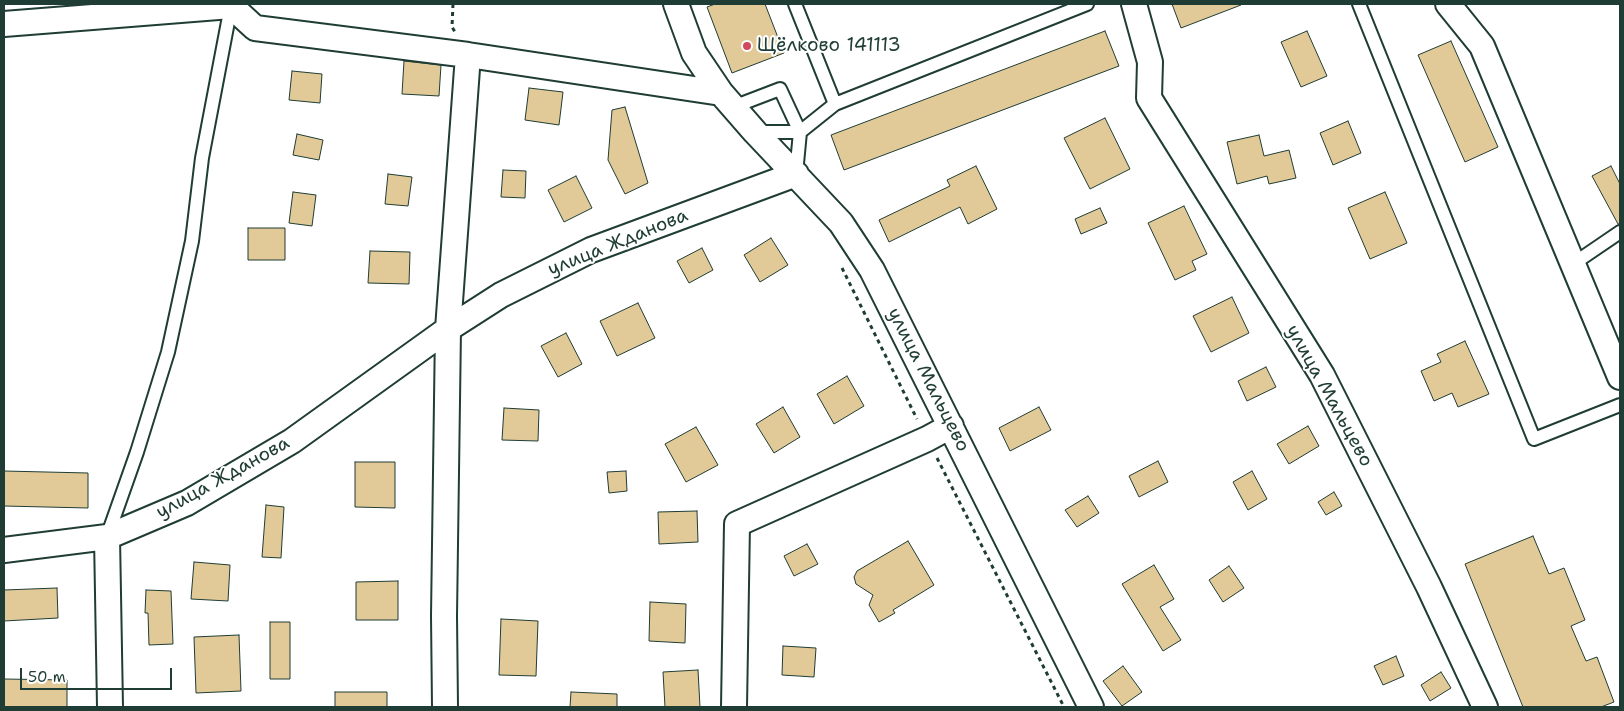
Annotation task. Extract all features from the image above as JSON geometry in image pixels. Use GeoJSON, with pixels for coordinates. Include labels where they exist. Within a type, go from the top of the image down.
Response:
{"type":"FeatureCollection","features":[{"type":"Feature","properties":{"kind":"street","name":"улица Мальцево"},"geometry":{"type":"LineString","coordinates":[[676,4],[694,53],[727,100],[841,222],[872,270],[952,426],[1090,707]]}},
{"type":"Feature","properties":{"kind":"street","name":"улица Мальцево"},"geometry":{"type":"LineString","coordinates":[[1134,4],[1150,62],[1149,98],[1322,375],[1429,587],[1485,707]]}},
{"type":"Feature","properties":{"kind":"street"},"geometry":{"type":"LineString","coordinates":[[1448,4],[1482,46],[1620,378]]}},
{"type":"Feature","properties":{"kind":"street"},"geometry":{"type":"LineString","coordinates":[[4,24],[231,6],[255,28],[468,55],[727,100]]}},
{"type":"Feature","properties":{"kind":"street"},"geometry":{"type":"LineString","coordinates":[[445,707],[444,616],[448,329],[468,55]]}},
{"type":"Feature","properties":{"kind":"street","name":"улица Жданова"},"geometry":{"type":"LineString","coordinates":[[4,550],[108,537],[187,503],[292,440],[448,329],[501,295],[591,250],[796,174]]}},
{"type":"Feature","properties":{"kind":"street"},"geometry":{"type":"LineString","coordinates":[[734,707],[736,524],[928,439],[952,426]]}},
{"type":"Feature","properties":{"kind":"street"},"geometry":{"type":"LineString","coordinates":[[108,537],[110,707]]}},
{"type":"Feature","properties":{"kind":"lane"},"geometry":{"type":"LineString","coordinates":[[795,4],[835,104]]}},
{"type":"Feature","properties":{"kind":"lane"},"geometry":{"type":"LineString","coordinates":[[755,132],[800,132],[835,104],[1087,4]]}},
{"type":"Feature","properties":{"kind":"lane"},"geometry":{"type":"LineString","coordinates":[[1359,4],[1534,439],[1620,405]]}},
{"type":"Feature","properties":{"kind":"lane"},"geometry":{"type":"LineString","coordinates":[[108,537],[168,352],[192,241],[202,158],[231,6]]}},
{"type":"Feature","properties":{"kind":"lane"},"geometry":{"type":"LineString","coordinates":[[727,100],[780,89],[800,132],[796,174]]}},
{"type":"Feature","properties":{"kind":"lane"},"geometry":{"type":"LineString","coordinates":[[1573,264],[1620,232]]}},
{"type":"Feature","properties":{"kind":"building"},"geometry":{"type":"Polygon","coordinates":[[[715,4],[765,4],[784,53],[732,73],[707,7],[715,4]]]}},
{"type":"Feature","properties":{"kind":"building"},"geometry":{"type":"Polygon","coordinates":[[[1172,4],[1241,4],[1241,5],[1181,28],[1172,4]]]}},
{"type":"Feature","properties":{"kind":"building"},"geometry":{"type":"Polygon","coordinates":[[[1105,31],[1119,66],[844,170],[831,135],[1105,31]]]}},
{"type":"Feature","properties":{"kind":"building"},"geometry":{"type":"Polygon","coordinates":[[[1307,31],[1327,76],[1301,87],[1281,42],[1307,31]]]}},
{"type":"Feature","properties":{"kind":"building"},"geometry":{"type":"Polygon","coordinates":[[[1451,41],[1498,147],[1465,162],[1418,55],[1451,41]]]}},
{"type":"Feature","properties":{"kind":"building"},"geometry":{"type":"Polygon","coordinates":[[[404,61],[441,65],[439,96],[402,94],[404,61]]]}},
{"type":"Feature","properties":{"kind":"building"},"geometry":{"type":"Polygon","coordinates":[[[292,71],[322,74],[320,103],[289,100],[292,71]]]}},
{"type":"Feature","properties":{"kind":"building"},"geometry":{"type":"Polygon","coordinates":[[[529,88],[563,92],[559,125],[525,120],[529,88]]]}},
{"type":"Feature","properties":{"kind":"building"},"geometry":{"type":"Polygon","coordinates":[[[625,107],[648,183],[625,194],[608,160],[612,110],[625,107]]]}},
{"type":"Feature","properties":{"kind":"building"},"geometry":{"type":"Polygon","coordinates":[[[1105,118],[1130,169],[1090,189],[1064,138],[1105,118]]]}},
{"type":"Feature","properties":{"kind":"building"},"geometry":{"type":"Polygon","coordinates":[[[1348,121],[1361,153],[1333,165],[1320,133],[1348,121]]]}},
{"type":"Feature","properties":{"kind":"building"},"geometry":{"type":"Polygon","coordinates":[[[297,134],[323,140],[319,160],[293,155],[297,134]]]}},
{"type":"Feature","properties":{"kind":"building"},"geometry":{"type":"Polygon","coordinates":[[[1259,135],[1264,156],[1289,150],[1296,178],[1269,184],[1267,176],[1237,184],[1227,142],[1259,135]]]}},
{"type":"Feature","properties":{"kind":"building"},"geometry":{"type":"Polygon","coordinates":[[[976,166],[997,209],[968,224],[960,207],[889,242],[879,220],[950,186],[947,180],[976,166]]]}},
{"type":"Feature","properties":{"kind":"building"},"geometry":{"type":"Polygon","coordinates":[[[1611,166],[1620,184],[1620,224],[1618,224],[1592,176],[1611,166]]]}},
{"type":"Feature","properties":{"kind":"building"},"geometry":{"type":"Polygon","coordinates":[[[503,170],[526,171],[525,198],[501,197],[503,170]]]}},
{"type":"Feature","properties":{"kind":"building"},"geometry":{"type":"Polygon","coordinates":[[[388,174],[412,177],[408,206],[385,204],[388,174]]]}},
{"type":"Feature","properties":{"kind":"building"},"geometry":{"type":"Polygon","coordinates":[[[576,176],[592,208],[564,222],[548,190],[576,176]]]}},
{"type":"Feature","properties":{"kind":"building"},"geometry":{"type":"Polygon","coordinates":[[[293,192],[316,195],[312,226],[289,223],[293,192]]]}},
{"type":"Feature","properties":{"kind":"building"},"geometry":{"type":"Polygon","coordinates":[[[1385,192],[1407,243],[1370,259],[1348,208],[1385,192]]]}},
{"type":"Feature","properties":{"kind":"building"},"geometry":{"type":"Polygon","coordinates":[[[1184,206],[1207,254],[1192,261],[1196,270],[1175,280],[1148,223],[1184,206]]]}},
{"type":"Feature","properties":{"kind":"building"},"geometry":{"type":"Polygon","coordinates":[[[1100,208],[1107,223],[1081,234],[1075,219],[1100,208]]]}},
{"type":"Feature","properties":{"kind":"building"},"geometry":{"type":"Polygon","coordinates":[[[248,228],[285,228],[285,260],[248,260],[248,228]]]}},
{"type":"Feature","properties":{"kind":"building"},"geometry":{"type":"Polygon","coordinates":[[[771,238],[788,265],[760,282],[744,255],[771,238]]]}},
{"type":"Feature","properties":{"kind":"building"},"geometry":{"type":"Polygon","coordinates":[[[702,248],[713,270],[689,283],[677,261],[702,248]]]}},
{"type":"Feature","properties":{"kind":"building"},"geometry":{"type":"Polygon","coordinates":[[[370,251],[410,252],[409,284],[368,283],[370,251]]]}},
{"type":"Feature","properties":{"kind":"building"},"geometry":{"type":"Polygon","coordinates":[[[1232,297],[1249,333],[1211,352],[1193,316],[1232,297]]]}},
{"type":"Feature","properties":{"kind":"building"},"geometry":{"type":"Polygon","coordinates":[[[638,303],[655,338],[617,356],[600,321],[638,303]]]}},
{"type":"Feature","properties":{"kind":"building"},"geometry":{"type":"Polygon","coordinates":[[[566,333],[582,364],[558,377],[541,346],[566,333]]]}},
{"type":"Feature","properties":{"kind":"building"},"geometry":{"type":"Polygon","coordinates":[[[1465,341],[1489,394],[1458,407],[1452,393],[1434,401],[1421,371],[1441,362],[1437,354],[1465,341]]]}},
{"type":"Feature","properties":{"kind":"building"},"geometry":{"type":"Polygon","coordinates":[[[1266,367],[1276,387],[1247,401],[1238,381],[1266,367]]]}},
{"type":"Feature","properties":{"kind":"building"},"geometry":{"type":"Polygon","coordinates":[[[847,376],[864,406],[834,424],[817,394],[847,376]]]}},
{"type":"Feature","properties":{"kind":"building"},"geometry":{"type":"Polygon","coordinates":[[[783,407],[800,437],[774,453],[756,424],[783,407]]]}},
{"type":"Feature","properties":{"kind":"building"},"geometry":{"type":"Polygon","coordinates":[[[1039,407],[1051,430],[1010,451],[999,428],[1039,407]]]}},
{"type":"Feature","properties":{"kind":"building"},"geometry":{"type":"Polygon","coordinates":[[[504,408],[539,410],[538,441],[502,440],[504,408]]]}},
{"type":"Feature","properties":{"kind":"building"},"geometry":{"type":"Polygon","coordinates":[[[1308,426],[1319,446],[1289,464],[1277,444],[1308,426]]]}},
{"type":"Feature","properties":{"kind":"building"},"geometry":{"type":"Polygon","coordinates":[[[696,427],[718,465],[686,482],[665,444],[696,427]]]}},
{"type":"Feature","properties":{"kind":"building"},"geometry":{"type":"Polygon","coordinates":[[[1158,461],[1168,482],[1139,497],[1129,476],[1158,461]]]}},
{"type":"Feature","properties":{"kind":"building"},"geometry":{"type":"Polygon","coordinates":[[[355,462],[395,462],[395,508],[355,507],[355,462]]]}},
{"type":"Feature","properties":{"kind":"building"},"geometry":{"type":"Polygon","coordinates":[[[4,471],[88,473],[88,508],[4,506],[4,471]]]}},
{"type":"Feature","properties":{"kind":"building"},"geometry":{"type":"Polygon","coordinates":[[[626,471],[627,491],[609,493],[607,472],[626,471]]]}},
{"type":"Feature","properties":{"kind":"building"},"geometry":{"type":"Polygon","coordinates":[[[1252,471],[1267,499],[1248,510],[1233,482],[1252,471]]]}},
{"type":"Feature","properties":{"kind":"building"},"geometry":{"type":"Polygon","coordinates":[[[1334,492],[1342,506],[1326,515],[1318,502],[1334,492]]]}},
{"type":"Feature","properties":{"kind":"building"},"geometry":{"type":"Polygon","coordinates":[[[1088,496],[1099,513],[1077,527],[1065,510],[1088,496]]]}},
{"type":"Feature","properties":{"kind":"building"},"geometry":{"type":"Polygon","coordinates":[[[266,505],[284,507],[281,558],[262,557],[266,505]]]}},
{"type":"Feature","properties":{"kind":"building"},"geometry":{"type":"Polygon","coordinates":[[[697,511],[698,542],[659,544],[658,512],[697,511]]]}},
{"type":"Feature","properties":{"kind":"building"},"geometry":{"type":"Polygon","coordinates":[[[1533,536],[1549,574],[1564,568],[1585,620],[1571,626],[1586,661],[1597,657],[1614,702],[1601,707],[1523,707],[1465,564],[1533,536]]]}},
{"type":"Feature","properties":{"kind":"building"},"geometry":{"type":"Polygon","coordinates":[[[908,541],[934,585],[893,610],[895,613],[879,622],[869,605],[873,595],[856,584],[854,577],[857,571],[908,541]]]}},
{"type":"Feature","properties":{"kind":"building"},"geometry":{"type":"Polygon","coordinates":[[[807,544],[818,564],[794,576],[784,556],[807,544]]]}},
{"type":"Feature","properties":{"kind":"building"},"geometry":{"type":"Polygon","coordinates":[[[194,562],[230,565],[228,601],[191,599],[194,562]]]}},
{"type":"Feature","properties":{"kind":"building"},"geometry":{"type":"Polygon","coordinates":[[[1154,565],[1174,599],[1160,607],[1181,640],[1163,651],[1122,584],[1154,565]]]}},
{"type":"Feature","properties":{"kind":"building"},"geometry":{"type":"Polygon","coordinates":[[[1229,566],[1244,588],[1223,602],[1209,580],[1229,566]]]}},
{"type":"Feature","properties":{"kind":"building"},"geometry":{"type":"Polygon","coordinates":[[[398,581],[398,620],[356,620],[356,582],[398,581]]]}},
{"type":"Feature","properties":{"kind":"building"},"geometry":{"type":"Polygon","coordinates":[[[57,588],[58,618],[4,621],[4,590],[57,588]]]}},
{"type":"Feature","properties":{"kind":"building"},"geometry":{"type":"Polygon","coordinates":[[[146,590],[171,591],[173,644],[149,645],[148,613],[145,613],[146,590]]]}},
{"type":"Feature","properties":{"kind":"building"},"geometry":{"type":"Polygon","coordinates":[[[650,602],[686,604],[685,643],[649,641],[650,602]]]}},
{"type":"Feature","properties":{"kind":"building"},"geometry":{"type":"Polygon","coordinates":[[[501,619],[538,621],[536,676],[499,675],[501,619]]]}},
{"type":"Feature","properties":{"kind":"building"},"geometry":{"type":"Polygon","coordinates":[[[270,622],[290,622],[290,679],[270,679],[270,622]]]}},
{"type":"Feature","properties":{"kind":"building"},"geometry":{"type":"Polygon","coordinates":[[[239,635],[241,691],[196,693],[194,637],[239,635]]]}},
{"type":"Feature","properties":{"kind":"building"},"geometry":{"type":"Polygon","coordinates":[[[783,646],[816,648],[814,677],[782,675],[783,646]]]}},
{"type":"Feature","properties":{"kind":"building"},"geometry":{"type":"Polygon","coordinates":[[[1396,656],[1404,676],[1383,685],[1374,666],[1396,656]]]}},
{"type":"Feature","properties":{"kind":"building"},"geometry":{"type":"Polygon","coordinates":[[[1123,666],[1142,692],[1122,706],[1103,681],[1123,666]]]}},
{"type":"Feature","properties":{"kind":"building"},"geometry":{"type":"Polygon","coordinates":[[[698,670],[700,707],[665,707],[663,672],[698,670]]]}},
{"type":"Feature","properties":{"kind":"building"},"geometry":{"type":"Polygon","coordinates":[[[1441,672],[1451,688],[1430,701],[1421,685],[1441,672]]]}},
{"type":"Feature","properties":{"kind":"building"},"geometry":{"type":"Polygon","coordinates":[[[4,679],[67,680],[67,707],[4,707],[4,679]]]}},
{"type":"Feature","properties":{"kind":"building"},"geometry":{"type":"Polygon","coordinates":[[[335,692],[387,692],[387,707],[335,707],[335,692]]]}},
{"type":"Feature","properties":{"kind":"building"},"geometry":{"type":"Polygon","coordinates":[[[571,692],[617,694],[617,707],[570,707],[571,692]]]}},
{"type":"Feature","properties":{"kind":"place","name":"Щёлково 141113"},"geometry":{"type":"Point","coordinates":[747,46]}}]}
